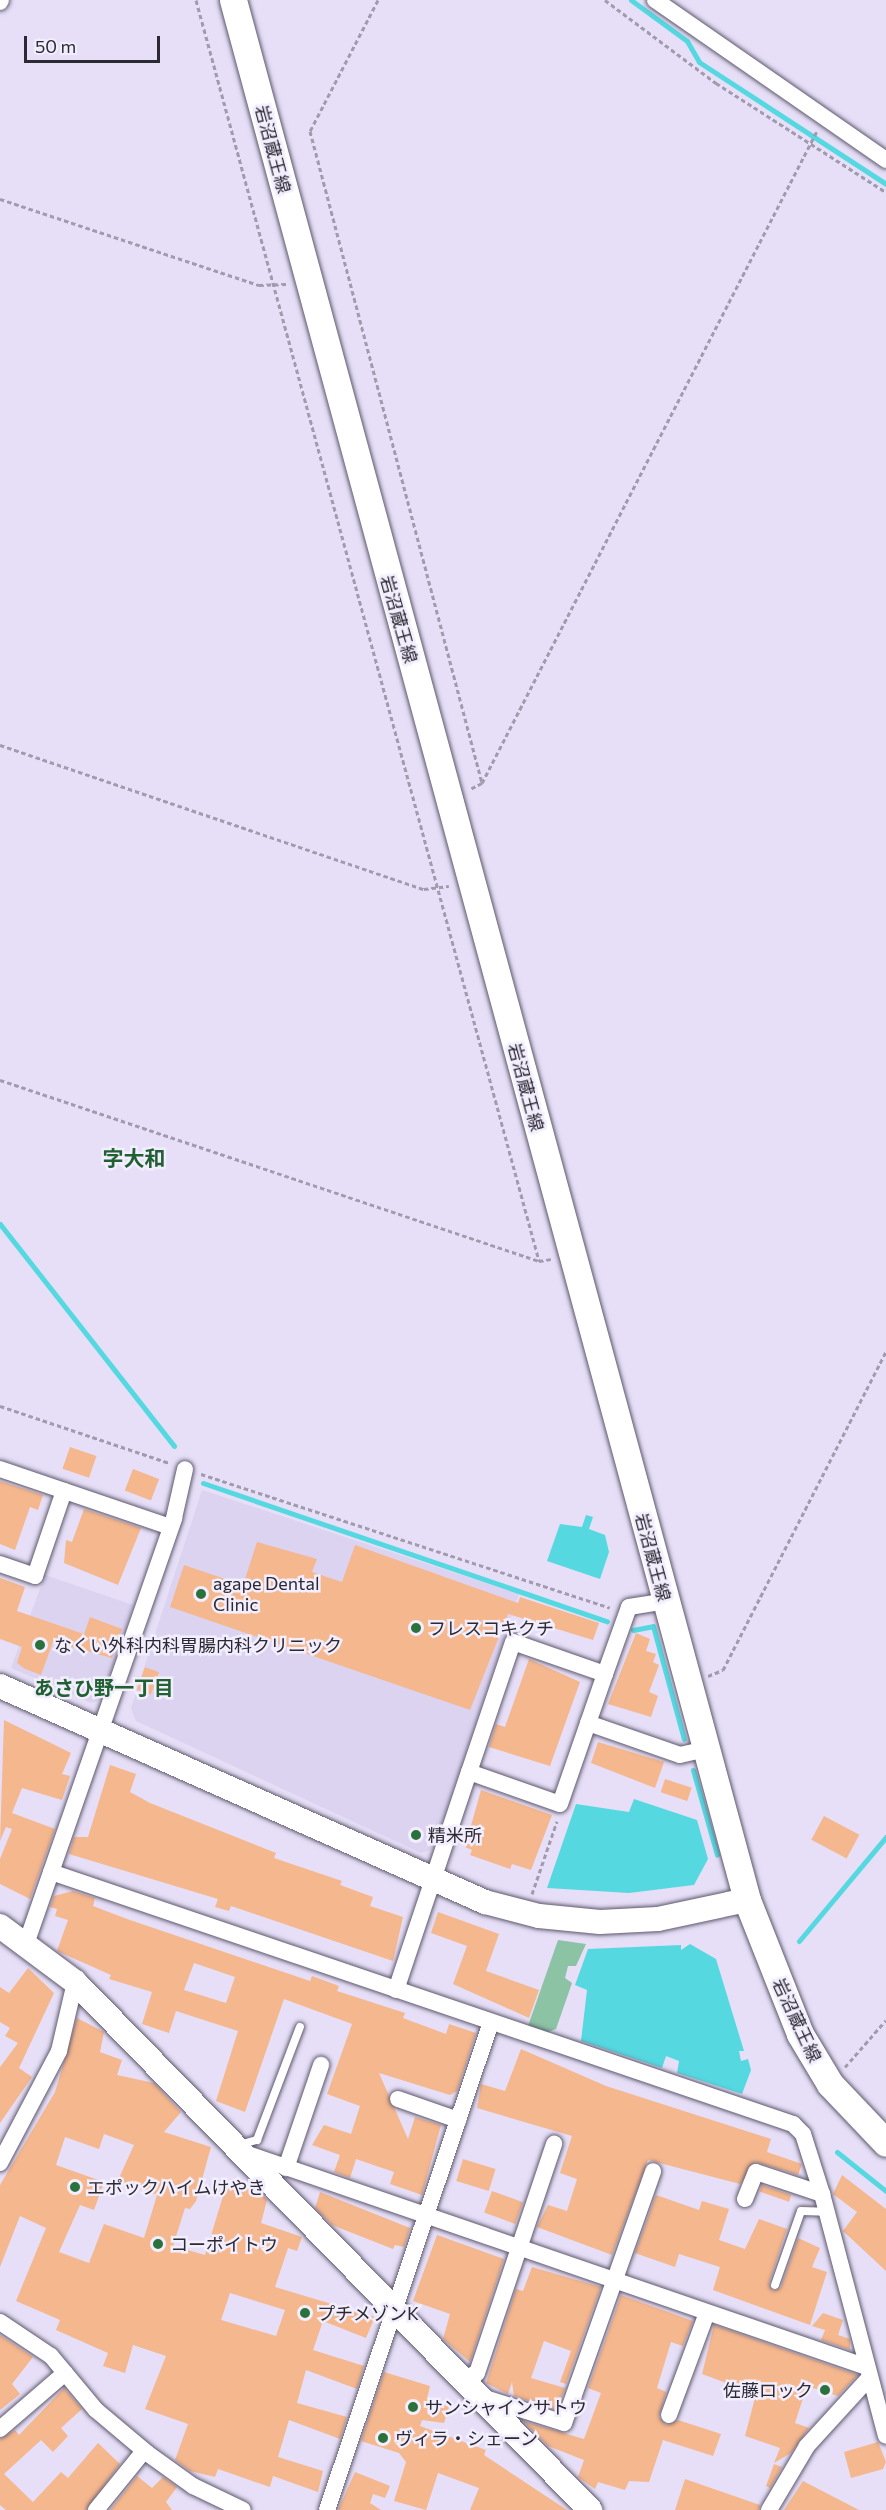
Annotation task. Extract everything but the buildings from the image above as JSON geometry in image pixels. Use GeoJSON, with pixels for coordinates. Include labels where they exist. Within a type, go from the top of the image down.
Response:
{"type":"FeatureCollection","features":[{"type":"Feature","properties":{"kind":"main road","name":"岩沼蔵王線"},"geometry":{"type":"LineString","coordinates":[[233,0],[571,1257],[747,1900],[800,2034],[830,2084],[886,2144]]}},
{"type":"Feature","properties":{"kind":"street"},"geometry":{"type":"LineString","coordinates":[[655,0],[886,160]]}},
{"type":"Feature","properties":{"kind":"street"},"geometry":{"type":"LineString","coordinates":[[0,1469],[170,1527]]}},
{"type":"Feature","properties":{"kind":"street"},"geometry":{"type":"LineString","coordinates":[[26,1944],[170,1527],[185,1469]]}},
{"type":"Feature","properties":{"kind":"street"},"geometry":{"type":"LineString","coordinates":[[0,1564],[35,1576],[64,1491]]}},
{"type":"Feature","properties":{"kind":"street"},"geometry":{"type":"LineString","coordinates":[[469,1772],[560,1804],[629,1607],[665,1601]]}},
{"type":"Feature","properties":{"kind":"street"},"geometry":{"type":"LineString","coordinates":[[396,1989],[513,1642],[605,1674]]}},
{"type":"Feature","properties":{"kind":"street"},"geometry":{"type":"LineString","coordinates":[[0,1686],[431,1881],[485,1902],[567,1920],[658,1920],[747,1900]]}},
{"type":"Feature","properties":{"kind":"street"},"geometry":{"type":"LineString","coordinates":[[588,1723],[680,1755],[707,1749]]}},
{"type":"Feature","properties":{"kind":"street"},"geometry":{"type":"LineString","coordinates":[[51,1872],[793,2124],[803,2134],[822,2194],[868,2372],[883,2412],[886,2436]]}},
{"type":"Feature","properties":{"kind":"street"},"geometry":{"type":"LineString","coordinates":[[0,1926],[75,1982],[239,2149],[392,2312],[590,2510]]}},
{"type":"Feature","properties":{"kind":"street"},"geometry":{"type":"LineString","coordinates":[[0,2163],[59,2051],[75,1982]]}},
{"type":"Feature","properties":{"kind":"street"},"geometry":{"type":"LineString","coordinates":[[327,2510],[491,2022]]}},
{"type":"Feature","properties":{"kind":"street"},"geometry":{"type":"LineString","coordinates":[[286,2168],[321,2065]]}},
{"type":"Feature","properties":{"kind":"street"},"geometry":{"type":"LineString","coordinates":[[398,2099],[458,2120]]}},
{"type":"Feature","properties":{"kind":"street"},"geometry":{"type":"LineString","coordinates":[[466,2387],[477,2373],[554,2144]]}},
{"type":"Feature","properties":{"kind":"street"},"geometry":{"type":"LineString","coordinates":[[239,2149],[286,2168],[707,2313],[868,2372]]}},
{"type":"Feature","properties":{"kind":"street"},"geometry":{"type":"LineString","coordinates":[[466,2387],[564,2423],[653,2171]]}},
{"type":"Feature","properties":{"kind":"street"},"geometry":{"type":"LineString","coordinates":[[745,2199],[756,2172],[822,2194]]}},
{"type":"Feature","properties":{"kind":"street"},"geometry":{"type":"LineString","coordinates":[[669,2415],[707,2313]]}},
{"type":"Feature","properties":{"kind":"street"},"geometry":{"type":"LineString","coordinates":[[0,2322],[51,2356],[96,2410],[144,2451],[193,2486],[243,2510]]}},
{"type":"Feature","properties":{"kind":"street"},"geometry":{"type":"LineString","coordinates":[[769,2510],[807,2446],[868,2372]]}},
{"type":"Feature","properties":{"kind":"street"},"geometry":{"type":"LineString","coordinates":[[0,2429],[65,2373]]}},
{"type":"Feature","properties":{"kind":"street"},"geometry":{"type":"LineString","coordinates":[[96,2510],[144,2451]]}},
{"type":"Feature","properties":{"kind":"lane"},"geometry":{"type":"LineString","coordinates":[[239,2149],[257,2140],[300,2026]]}},
{"type":"Feature","properties":{"kind":"lane"},"geometry":{"type":"LineString","coordinates":[[775,2285],[801,2211],[826,2212]]}},
{"type":"Feature","properties":{"kind":"path"},"geometry":{"type":"LineString","coordinates":[[196,0],[539,1261]]}},
{"type":"Feature","properties":{"kind":"path"},"geometry":{"type":"LineString","coordinates":[[371,0],[377,1],[310,131],[482,783]]}},
{"type":"Feature","properties":{"kind":"path"},"geometry":{"type":"LineString","coordinates":[[605,0],[809,144],[886,192]]}},
{"type":"Feature","properties":{"kind":"path"},"geometry":{"type":"LineString","coordinates":[[449,798],[482,783],[812,140]]}},
{"type":"Feature","properties":{"kind":"path"},"geometry":{"type":"LineString","coordinates":[[0,198],[273,285],[309,281]]}},
{"type":"Feature","properties":{"kind":"path"},"geometry":{"type":"LineString","coordinates":[[0,745],[424,889],[472,883]]}},
{"type":"Feature","properties":{"kind":"path"},"geometry":{"type":"LineString","coordinates":[[0,1080],[539,1261],[571,1257]]}},
{"type":"Feature","properties":{"kind":"path"},"geometry":{"type":"LineString","coordinates":[[689,1684],[723,1670],[886,1353]]}},
{"type":"Feature","properties":{"kind":"path"},"geometry":{"type":"LineString","coordinates":[[0,1406],[605,1608],[629,1607]]}},
{"type":"Feature","properties":{"kind":"path"},"geometry":{"type":"LineString","coordinates":[[532,1895],[560,1804]]}},
{"type":"Feature","properties":{"kind":"path"},"geometry":{"type":"LineString","coordinates":[[830,2084],[886,2020]]}},
{"type":"Feature","properties":{"kind":"shaded area"},"geometry":{"type":"Polygon","coordinates":[[[202,1490],[519,1594],[433,1849],[421,1853],[136,1721],[131,1708],[202,1490]]]}},
{"type":"Feature","properties":{"kind":"shaded area"},"geometry":{"type":"Polygon","coordinates":[[[45,1575],[133,1605],[101,1700],[91,1703],[11,1668],[45,1575]]]}},
{"type":"Feature","properties":{"kind":"green space"},"geometry":{"type":"Polygon","coordinates":[[[558,1940],[586,1944],[576,1966],[568,1966],[565,1978],[572,1983],[556,2029],[548,2032],[528,2026],[558,1940]]]}},
{"type":"Feature","properties":{"kind":"water"},"geometry":{"type":"Polygon","coordinates":[[[586,1515],[593,1517],[589,1529],[605,1535],[609,1552],[600,1579],[547,1561],[560,1524],[582,1527],[586,1515]]]}},
{"type":"Feature","properties":{"kind":"water"},"geometry":{"type":"Polygon","coordinates":[[[634,1799],[697,1820],[708,1859],[694,1885],[629,1893],[547,1888],[576,1804],[629,1812],[634,1799]]]}},
{"type":"Feature","properties":{"kind":"water"},"geometry":{"type":"Polygon","coordinates":[[[690,1944],[716,1959],[744,2051],[739,2051],[741,2061],[748,2059],[751,2070],[742,2094],[677,2073],[679,2061],[666,2056],[662,2068],[581,2041],[587,1990],[575,1985],[588,1949],[681,1945],[681,1950],[690,1944]]]}},
{"type":"Feature","properties":{"kind":"waterway"},"geometry":{"type":"LineString","coordinates":[[631,0],[687,41],[699,62],[886,184]]}},
{"type":"Feature","properties":{"kind":"waterway"},"geometry":{"type":"LineString","coordinates":[[0,1224],[174,1446]]}},
{"type":"Feature","properties":{"kind":"waterway"},"geometry":{"type":"LineString","coordinates":[[203,1483],[607,1621]]}},
{"type":"Feature","properties":{"kind":"waterway"},"geometry":{"type":"LineString","coordinates":[[633,1630],[653,1626],[684,1739]]}},
{"type":"Feature","properties":{"kind":"waterway"},"geometry":{"type":"LineString","coordinates":[[693,1770],[717,1855]]}},
{"type":"Feature","properties":{"kind":"waterway"},"geometry":{"type":"LineString","coordinates":[[799,1941],[886,1837]]}},
{"type":"Feature","properties":{"kind":"waterway"},"geometry":{"type":"LineString","coordinates":[[837,2152],[886,2191]]}},
{"type":"Feature","properties":{"kind":"place","name":"agape Dental Clinic"},"geometry":{"type":"Point","coordinates":[201,1594]}},
{"type":"Feature","properties":{"kind":"place","name":"フレスコキクチ"},"geometry":{"type":"Point","coordinates":[416,1628]}},
{"type":"Feature","properties":{"kind":"place","name":"なくい外科内科胃腸内科クリニック"},"geometry":{"type":"Point","coordinates":[40,1645]}},
{"type":"Feature","properties":{"kind":"place","name":"精米所"},"geometry":{"type":"Point","coordinates":[416,1835]}},
{"type":"Feature","properties":{"kind":"place","name":"エポックハイムけやき"},"geometry":{"type":"Point","coordinates":[75,2187]}},
{"type":"Feature","properties":{"kind":"place","name":"コーポイトウ"},"geometry":{"type":"Point","coordinates":[158,2244]}},
{"type":"Feature","properties":{"kind":"place","name":"プチメゾンK"},"geometry":{"type":"Point","coordinates":[305,2313]}},
{"type":"Feature","properties":{"kind":"place","name":"佐藤ロック"},"geometry":{"type":"Point","coordinates":[825,2390]}},
{"type":"Feature","properties":{"kind":"place","name":"サンシャインサトウ"},"geometry":{"type":"Point","coordinates":[413,2407]}},
{"type":"Feature","properties":{"kind":"place","name":"ヴィラ・シェーン"},"geometry":{"type":"Point","coordinates":[383,2438]}},
{"type":"Feature","properties":{"kind":"district","name":"字大和"},"geometry":{"type":"Point","coordinates":[134,1158]}},
{"type":"Feature","properties":{"kind":"district","name":"あさひ野一丁目"},"geometry":{"type":"Point","coordinates":[104,1687]}}]}
